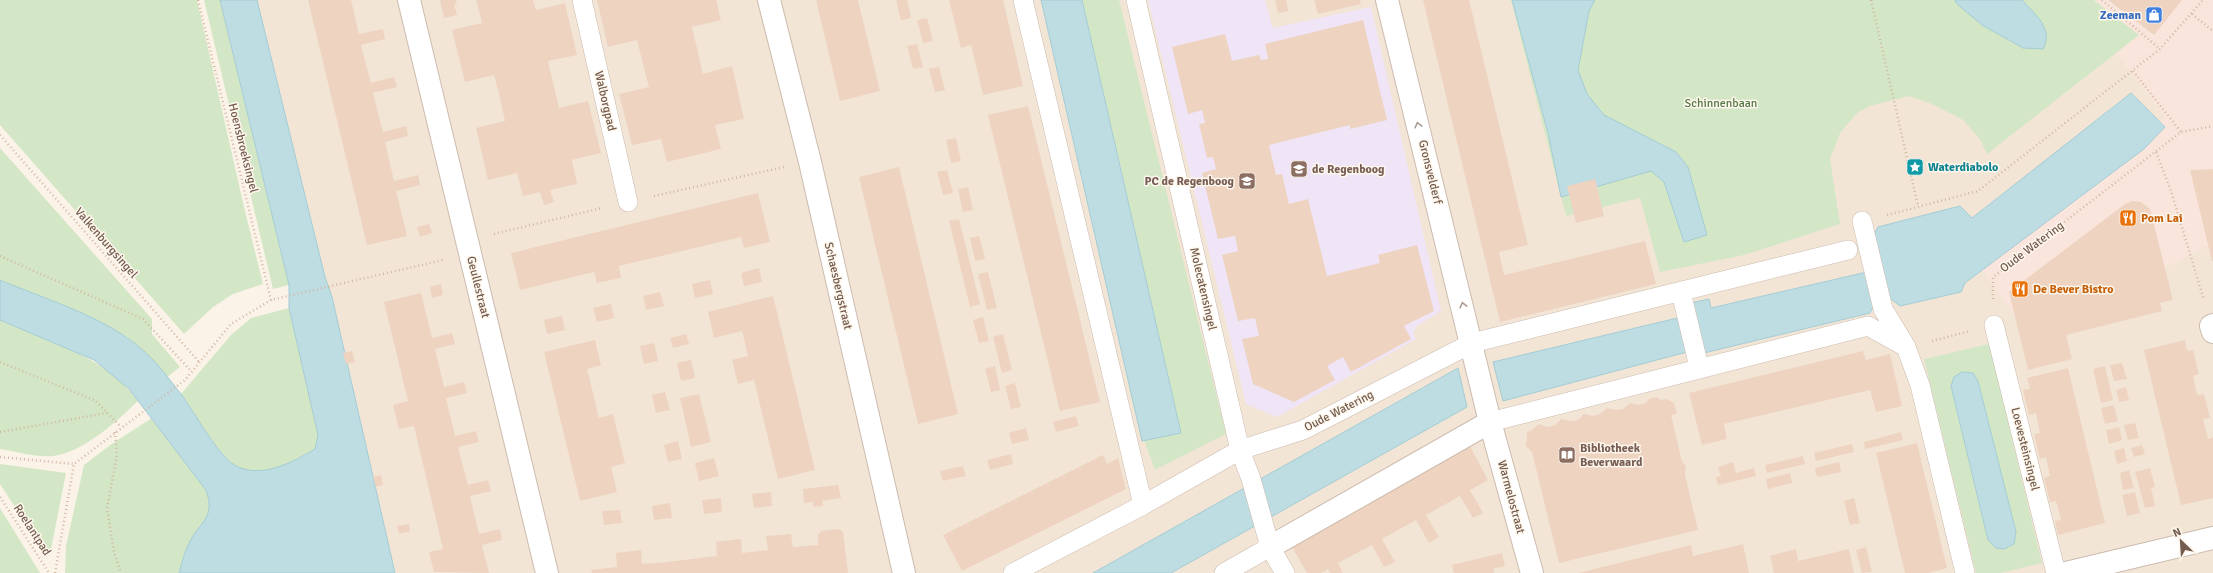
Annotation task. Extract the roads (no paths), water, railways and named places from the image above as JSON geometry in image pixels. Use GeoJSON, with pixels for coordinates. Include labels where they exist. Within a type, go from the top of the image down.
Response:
{"type":"FeatureCollection","features":[{"type":"Feature","properties":{"kind":"street","name":"Geullestraat"},"geometry":{"type":"LineString","coordinates":[[409,0],[547,573]]}},
{"type":"Feature","properties":{"kind":"street","name":"Walborgpad"},"geometry":{"type":"LineString","coordinates":[[582,0],[628,202]]}},
{"type":"Feature","properties":{"kind":"street","name":"Schaesbergstraat"},"geometry":{"type":"LineString","coordinates":[[769,0],[810,162],[904,573]]}},
{"type":"Feature","properties":{"kind":"street"},"geometry":{"type":"LineString","coordinates":[[1023,0],[1143,505]]}},
{"type":"Feature","properties":{"kind":"street","name":"Molecatensingel"},"geometry":{"type":"LineString","coordinates":[[1136,0],[1240,450],[1252,479],[1268,537],[1285,573]]}},
{"type":"Feature","properties":{"kind":"street","name":"Gronsvelderf"},"geometry":{"type":"LineString","coordinates":[[1387,0],[1472,343],[1490,422]]}},
{"type":"Feature","properties":{"kind":"street"},"geometry":{"type":"LineString","coordinates":[[1862,221],[1883,309],[1906,347],[1920,385],[1965,573]]}},
{"type":"Feature","properties":{"kind":"street","name":"Oude Watering"},"geometry":{"type":"LineString","coordinates":[[1013,573],[1143,505],[1240,450],[1303,430],[1472,343],[1848,250]]}},
{"type":"Feature","properties":{"kind":"street"},"geometry":{"type":"LineString","coordinates":[[1681,292],[1698,360]]}},
{"type":"Feature","properties":{"kind":"street","name":"Loevesteinsingel"},"geometry":{"type":"LineString","coordinates":[[1994,325],[2056,573]]}},
{"type":"Feature","properties":{"kind":"street"},"geometry":{"type":"LineString","coordinates":[[1224,573],[1268,537],[1490,422],[1698,360],[1868,326],[1906,347]]}},
{"type":"Feature","properties":{"kind":"street","name":"Warmelostraat"},"geometry":{"type":"LineString","coordinates":[[1490,422],[1532,573]]}},
{"type":"Feature","properties":{"kind":"street"},"geometry":{"type":"LineString","coordinates":[[2066,573],[2213,538]]}},
{"type":"Feature","properties":{"kind":"water"},"geometry":{"type":"Polygon","coordinates":[[[220,0],[257,0],[325,277],[332,297],[395,573],[179,573],[187,546],[208,513],[209,499],[206,490],[129,389],[94,360],[0,320],[0,280],[76,310],[113,329],[130,340],[155,362],[181,394],[215,445],[223,455],[238,467],[258,471],[268,470],[297,459],[315,449],[318,435],[289,308],[289,285],[220,0]]]}},
{"type":"Feature","properties":{"kind":"water"},"geometry":{"type":"Polygon","coordinates":[[[1041,0],[1082,0],[1181,433],[1142,441],[1041,0]]]}},
{"type":"Feature","properties":{"kind":"water"},"geometry":{"type":"Polygon","coordinates":[[[1512,0],[1595,0],[1589,11],[1578,70],[1587,94],[1604,115],[1676,152],[1688,167],[1707,235],[1684,242],[1664,182],[1651,171],[1561,197],[1548,133],[1512,0]]]}},
{"type":"Feature","properties":{"kind":"water"},"geometry":{"type":"Polygon","coordinates":[[[1955,0],[2022,0],[2042,22],[2045,28],[2046,41],[2043,49],[2023,48],[1982,25],[1957,4],[1955,0]]]}},
{"type":"Feature","properties":{"kind":"water"},"geometry":{"type":"Polygon","coordinates":[[[2131,93],[2165,127],[2144,149],[1965,283],[1961,292],[1900,306],[1887,296],[1877,299],[1870,313],[1704,353],[1702,348],[1503,401],[1493,362],[1694,314],[1691,303],[1709,299],[1711,308],[1880,269],[1874,234],[1878,227],[1960,206],[1972,218],[2131,93]]]}},
{"type":"Feature","properties":{"kind":"water"},"geometry":{"type":"Polygon","coordinates":[[[1458,368],[1467,407],[1171,573],[1093,573],[1458,368]]]}},
{"type":"Feature","properties":{"kind":"water"},"geometry":{"type":"Polygon","coordinates":[[[1962,372],[1973,373],[1978,381],[2016,532],[2014,544],[2004,549],[1996,548],[1988,540],[1951,386],[1954,377],[1962,372]]]}},
{"type":"Feature","properties":{"kind":"place","name":"Zeeman"},"geometry":{"type":"Point","coordinates":[2154,15]}},
{"type":"Feature","properties":{"kind":"place","name":"Waterdiabolo"},"geometry":{"type":"Point","coordinates":[1915,167]}},
{"type":"Feature","properties":{"kind":"place","name":"de Regenboog"},"geometry":{"type":"Point","coordinates":[1299,169]}},
{"type":"Feature","properties":{"kind":"place","name":"PC de Regenboog"},"geometry":{"type":"Point","coordinates":[1247,181]}},
{"type":"Feature","properties":{"kind":"place","name":"Pom Lai"},"geometry":{"type":"Point","coordinates":[2128,218]}},
{"type":"Feature","properties":{"kind":"place","name":"De Bever Bistro"},"geometry":{"type":"Point","coordinates":[2020,289]}},
{"type":"Feature","properties":{"kind":"place","name":"Bibliotheek Beverwaard"},"geometry":{"type":"Point","coordinates":[1567,455]}},
{"type":"Feature","properties":{"kind":"park label","name":"Schinnenbaan"},"geometry":{"type":"Point","coordinates":[1721,103]}}]}
